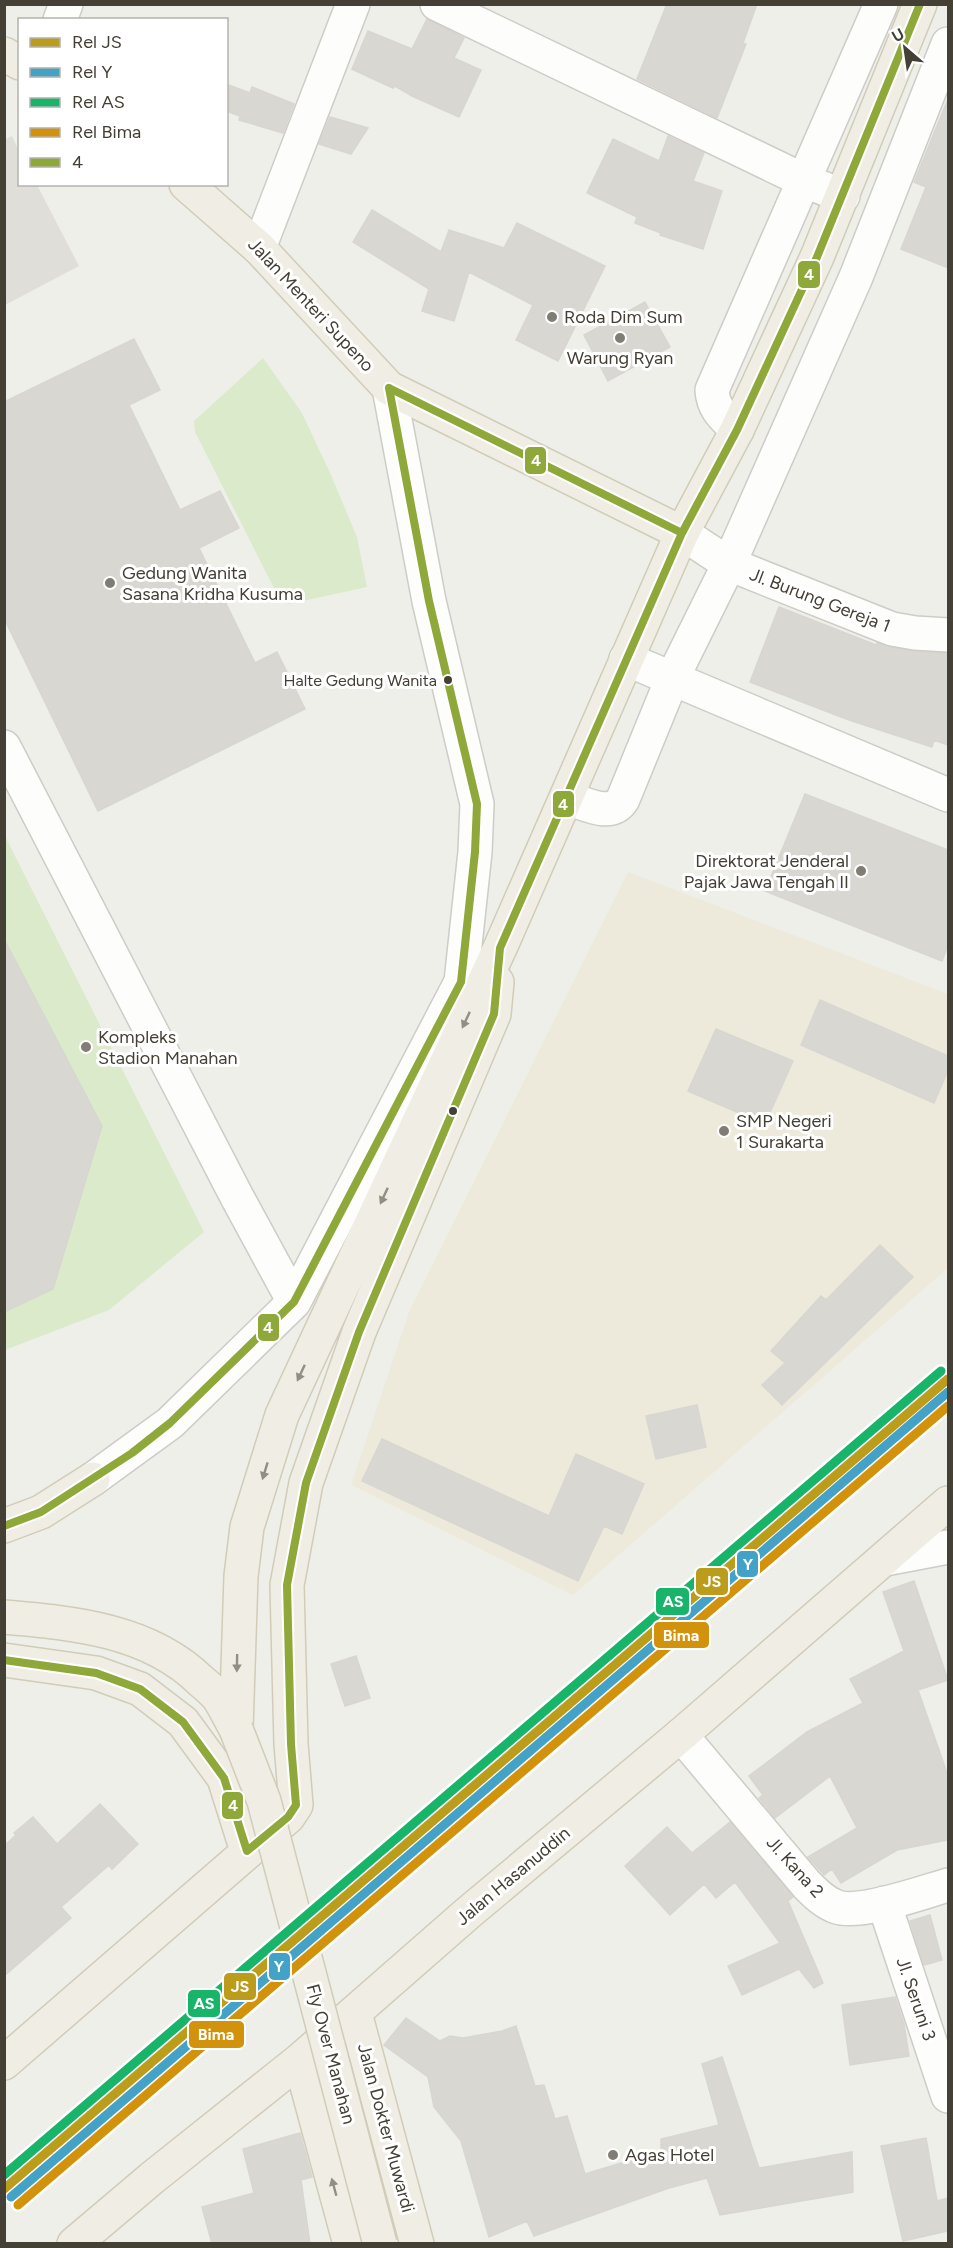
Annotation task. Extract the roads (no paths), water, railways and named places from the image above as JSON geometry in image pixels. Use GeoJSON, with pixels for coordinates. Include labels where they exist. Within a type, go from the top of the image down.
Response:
{"type":"FeatureCollection","features":[{"type":"Feature","properties":{"kind":"main road","name":"Fly Over Manahan"},"geometry":{"type":"LineString","coordinates":[[236,1729],[241,1576],[247,1527],[282,1415],[500,948],[682,533],[737,430],[817,257],[920,4]]}},
{"type":"Feature","properties":{"kind":"main road"},"geometry":{"type":"LineString","coordinates":[[4,54],[18,62]]}},
{"type":"Feature","properties":{"kind":"main road","name":"Jalan Menteri Supeno"},"geometry":{"type":"LineString","coordinates":[[188,186],[260,248],[389,388],[682,533]]}},
{"type":"Feature","properties":{"kind":"main road"},"geometry":{"type":"LineString","coordinates":[[4,2063],[288,1817],[296,1805],[291,1744],[287,1585],[306,1483],[359,1332],[494,1014],[500,948]]}},
{"type":"Feature","properties":{"kind":"main road"},"geometry":{"type":"LineString","coordinates":[[4,1526],[41,1512],[93,1479]]}},
{"type":"Feature","properties":{"kind":"main road","name":"Jalan Hasanuddin"},"geometry":{"type":"LineString","coordinates":[[74,2244],[152,2178],[300,2060],[468,1913],[681,1735],[948,1503]]}},
{"type":"Feature","properties":{"kind":"main road","name":"Fly Over Manahan"},"geometry":{"type":"LineString","coordinates":[[4,1617],[66,1622],[109,1631],[149,1645],[188,1668],[217,1696],[236,1729],[264,1801],[380,2244]]}},
{"type":"Feature","properties":{"kind":"main road"},"geometry":{"type":"LineString","coordinates":[[4,1660],[96,1673],[140,1689],[183,1722],[224,1778],[247,1851]]}},
{"type":"Feature","properties":{"kind":"main road","name":"Jalan Dokter Muwardi"},"geometry":{"type":"LineString","coordinates":[[355,2013],[417,2244]]}},
{"type":"Feature","properties":{"kind":"main road"},"geometry":{"type":"LineString","coordinates":[[300,2060],[350,2244]]}},
{"type":"Feature","properties":{"kind":"street"},"geometry":{"type":"LineString","coordinates":[[260,248],[353,4]]}},
{"type":"Feature","properties":{"kind":"street"},"geometry":{"type":"LineString","coordinates":[[437,4],[805,181],[843,196]]}},
{"type":"Feature","properties":{"kind":"street"},"geometry":{"type":"LineString","coordinates":[[737,430],[718,411],[713,402],[712,390],[881,4]]}},
{"type":"Feature","properties":{"kind":"street"},"geometry":{"type":"LineString","coordinates":[[567,798],[607,810],[620,805],[672,679],[729,564],[856,277],[948,44]]}},
{"type":"Feature","properties":{"kind":"street"},"geometry":{"type":"LineString","coordinates":[[835,111],[910,140]]}},
{"type":"Feature","properties":{"kind":"street"},"geometry":{"type":"LineString","coordinates":[[817,257],[856,277]]}},
{"type":"Feature","properties":{"kind":"street"},"geometry":{"type":"LineString","coordinates":[[746,314],[781,333]]}},
{"type":"Feature","properties":{"kind":"street"},"geometry":{"type":"LineString","coordinates":[[93,1479],[170,1423],[294,1302],[461,982],[475,852],[477,804],[429,601],[389,388]]}},
{"type":"Feature","properties":{"kind":"street","name":"Jalan Menteri Supeno"},"geometry":{"type":"LineString","coordinates":[[682,533],[729,564]]}},
{"type":"Feature","properties":{"kind":"street","name":"Jl. Burung Gereja 1"},"geometry":{"type":"LineString","coordinates":[[729,564],[892,629],[948,635]]}},
{"type":"Feature","properties":{"kind":"street"},"geometry":{"type":"LineString","coordinates":[[626,659],[948,795]]}},
{"type":"Feature","properties":{"kind":"street"},"geometry":{"type":"LineString","coordinates":[[4,747],[231,1186],[294,1302]]}},
{"type":"Feature","properties":{"kind":"street"},"geometry":{"type":"LineString","coordinates":[[885,1559],[948,1547]]}},
{"type":"Feature","properties":{"kind":"street","name":"Jl. Kana 2"},"geometry":{"type":"LineString","coordinates":[[681,1735],[818,1896],[839,1908],[884,1903],[948,1885]]}},
{"type":"Feature","properties":{"kind":"street","name":"Jl. Seruni 3"},"geometry":{"type":"LineString","coordinates":[[884,1903],[946,2082]]}},
{"type":"Feature","properties":{"kind":"rail line","name":"AS"},"geometry":{"type":"LineString","coordinates":[[4,2175],[941,1371]]}},
{"type":"Feature","properties":{"kind":"rail line","name":"JS"},"geometry":{"type":"LineString","coordinates":[[4,2189],[948,1379]]}},
{"type":"Feature","properties":{"kind":"rail line","name":"Y"},"geometry":{"type":"LineString","coordinates":[[11,2197],[948,1392]]}},
{"type":"Feature","properties":{"kind":"rail line","name":"Bima"},"geometry":{"type":"LineString","coordinates":[[18,2205],[948,1406]]}},
{"type":"Feature","properties":{"kind":"place","name":"Roda Dim Sum"},"geometry":{"type":"Point","coordinates":[552,317]}},
{"type":"Feature","properties":{"kind":"place","name":"Warung Ryan"},"geometry":{"type":"Point","coordinates":[620,338]}},
{"type":"Feature","properties":{"kind":"place","name":"Gedung Wanita Sasana Kridha Kusuma"},"geometry":{"type":"Point","coordinates":[110,583]}},
{"type":"Feature","properties":{"kind":"place","name":"Halte Gedung Wanita"},"geometry":{"type":"Point","coordinates":[448,680]}},
{"type":"Feature","properties":{"kind":"place","name":"Direktorat Jenderal Pajak Jawa Tengah II"},"geometry":{"type":"Point","coordinates":[861,871]}},
{"type":"Feature","properties":{"kind":"place","name":"Kompleks Stadion Manahan"},"geometry":{"type":"Point","coordinates":[86,1047]}},
{"type":"Feature","properties":{"kind":"place","name":"SMP Negeri 1 Surakarta"},"geometry":{"type":"Point","coordinates":[724,1131]}},
{"type":"Feature","properties":{"kind":"place","name":"Agas Hotel"},"geometry":{"type":"Point","coordinates":[613,2155]}}]}
